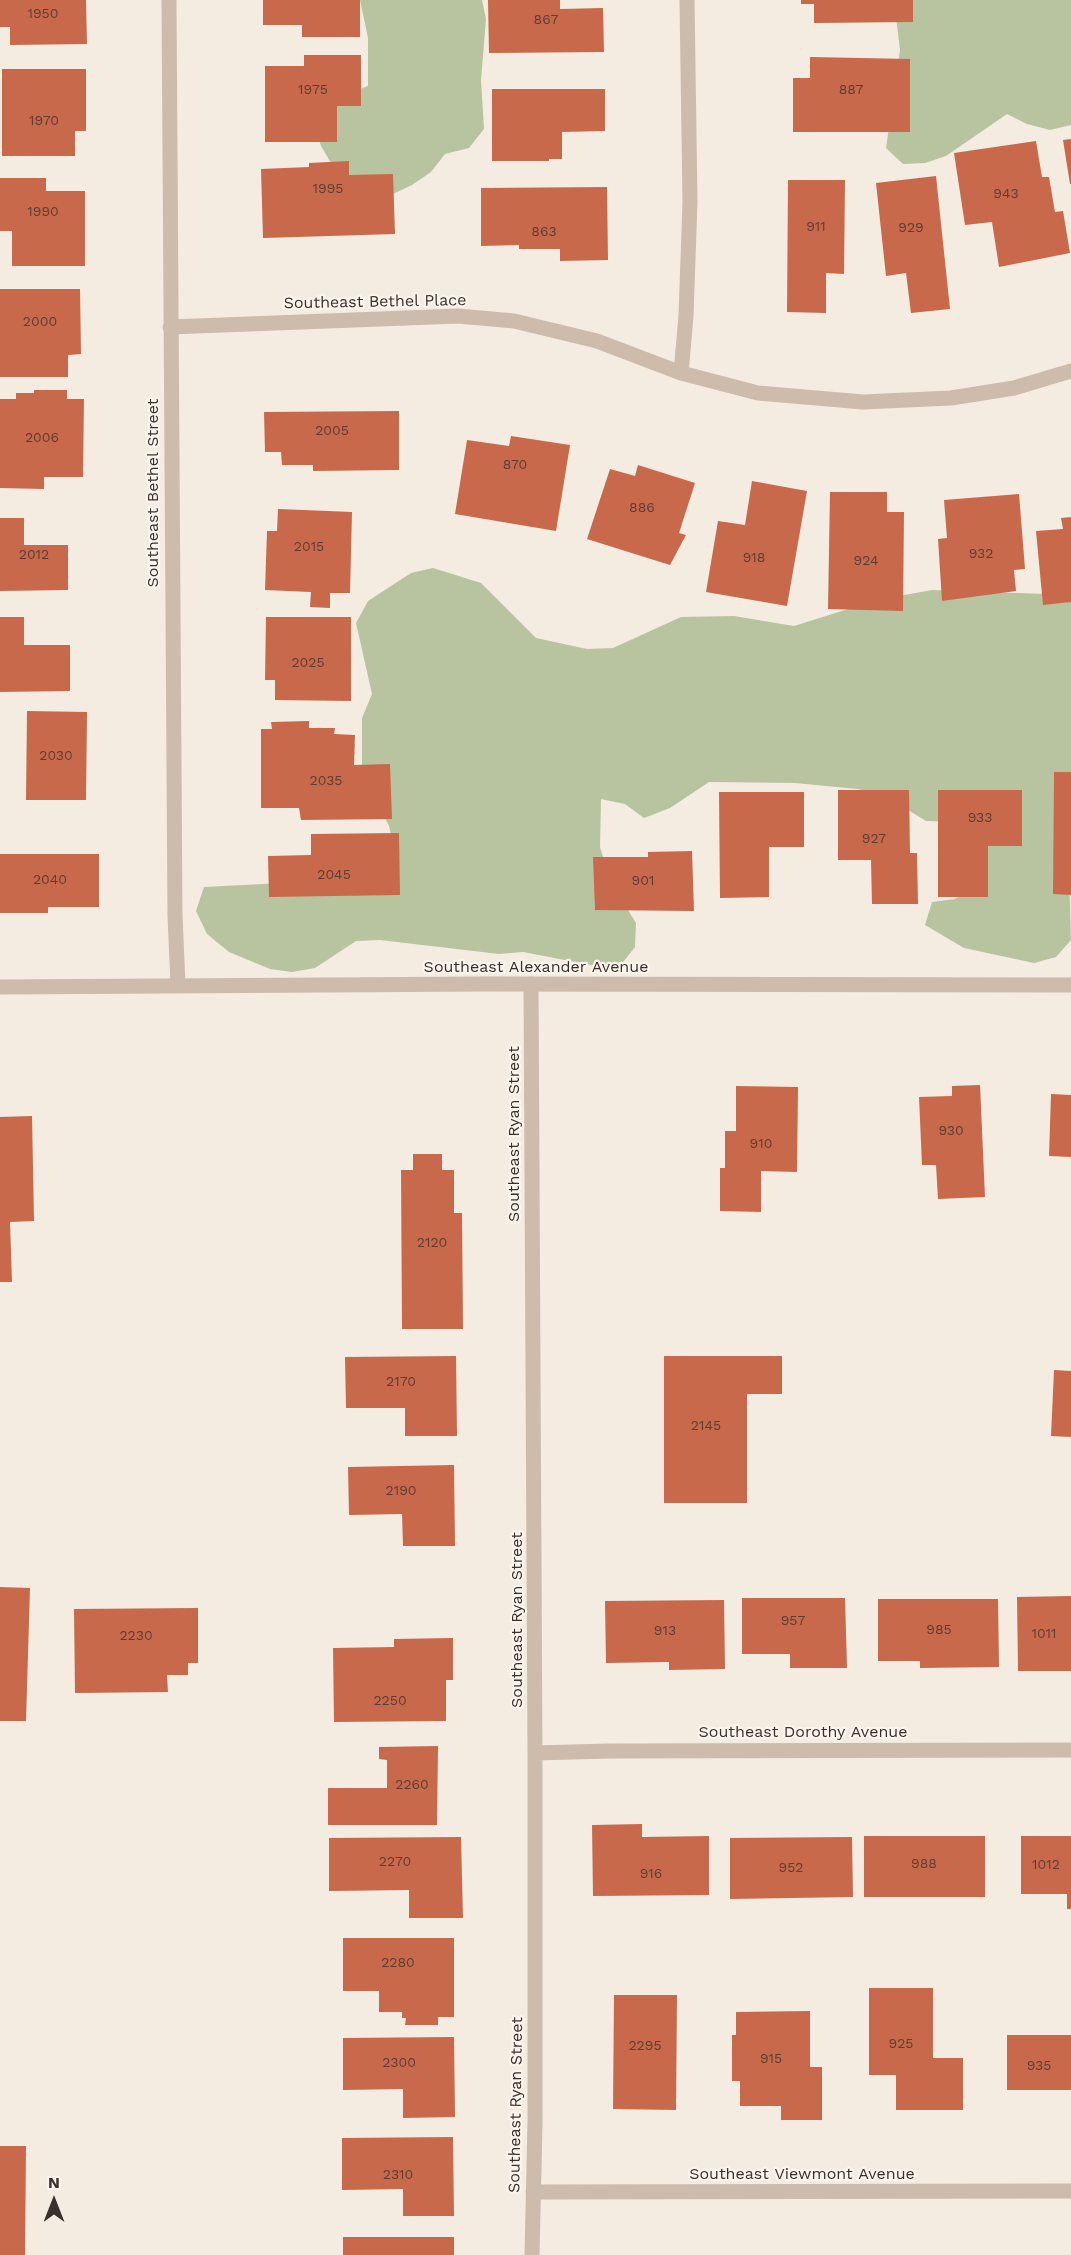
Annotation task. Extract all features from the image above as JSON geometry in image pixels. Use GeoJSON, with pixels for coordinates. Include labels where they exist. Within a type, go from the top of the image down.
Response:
{"type":"FeatureCollection","features":[{"type":"Feature","properties":{"kind":"street","name":"Southeast Bethel Street"},"geometry":{"type":"LineString","coordinates":[[169,0],[174,915],[178,985]]}},
{"type":"Feature","properties":{"kind":"street"},"geometry":{"type":"LineString","coordinates":[[681,373],[686,316],[690,202],[687,0]]}},
{"type":"Feature","properties":{"kind":"street","name":"Southeast Bethel Place"},"geometry":{"type":"LineString","coordinates":[[170,327],[458,316],[514,321],[597,341],[681,373],[758,393],[863,402],[951,398],[1014,388],[1071,371]]}},
{"type":"Feature","properties":{"kind":"street","name":"Southeast Alexander Avenue"},"geometry":{"type":"LineString","coordinates":[[0,987],[531,984],[1071,985]]}},
{"type":"Feature","properties":{"kind":"street","name":"Southeast Ryan Street"},"geometry":{"type":"LineString","coordinates":[[531,984],[535,1753],[535,2123],[532,2255]]}},
{"type":"Feature","properties":{"kind":"street","name":"Southeast Dorothy Avenue"},"geometry":{"type":"LineString","coordinates":[[535,1753],[609,1750],[1071,1750]]}},
{"type":"Feature","properties":{"kind":"street","name":"Southeast Viewmont Avenue"},"geometry":{"type":"LineString","coordinates":[[533,2192],[1071,2191]]}},
{"type":"Feature","properties":{"kind":"green space"},"geometry":{"type":"Polygon","coordinates":[[[360,0],[482,0],[486,19],[481,80],[484,129],[469,148],[445,154],[431,172],[391,195],[345,187],[321,146],[314,124],[321,103],[368,86],[368,38],[360,0]]]}},
{"type":"Feature","properties":{"kind":"green space"},"geometry":{"type":"Polygon","coordinates":[[[894,0],[1071,0],[1071,125],[1050,130],[1027,124],[1007,114],[946,156],[925,163],[903,164],[886,148],[900,50],[894,0]]]}},
{"type":"Feature","properties":{"kind":"green space"},"geometry":{"type":"Polygon","coordinates":[[[433,568],[481,583],[536,638],[587,649],[613,648],[681,617],[734,616],[794,626],[877,600],[932,590],[1071,593],[1071,794],[1067,806],[1071,940],[1056,957],[1034,963],[964,948],[925,925],[932,902],[955,899],[985,877],[953,822],[926,821],[887,797],[858,789],[795,783],[709,782],[670,808],[644,818],[625,804],[601,799],[600,847],[611,882],[636,923],[635,947],[620,966],[596,966],[523,952],[499,954],[380,940],[356,941],[315,968],[292,972],[270,969],[229,952],[207,934],[196,911],[204,887],[282,883],[395,851],[389,826],[362,772],[362,718],[372,694],[356,623],[368,601],[411,573],[433,568]]]}},
{"type":"Feature","properties":{"kind":"building"},"geometry":{"type":"Polygon","coordinates":[[[0,0],[86,0],[87,44],[10,45],[10,27],[0,27],[0,0]]]}},
{"type":"Feature","properties":{"kind":"building"},"geometry":{"type":"Polygon","coordinates":[[[263,0],[360,0],[360,37],[302,37],[302,25],[263,25],[263,0]]]}},
{"type":"Feature","properties":{"kind":"building"},"geometry":{"type":"Polygon","coordinates":[[[488,0],[560,0],[560,9],[603,8],[604,52],[489,53],[488,0]]]}},
{"type":"Feature","properties":{"kind":"building"},"geometry":{"type":"Polygon","coordinates":[[[801,0],[913,0],[913,22],[814,23],[814,4],[801,4],[801,0]]]}},
{"type":"Feature","properties":{"kind":"building"},"geometry":{"type":"Polygon","coordinates":[[[304,55],[361,55],[361,106],[337,106],[337,142],[265,142],[265,66],[304,66],[304,55]]]}},
{"type":"Feature","properties":{"kind":"building"},"geometry":{"type":"Polygon","coordinates":[[[810,57],[910,59],[910,132],[793,132],[793,78],[810,78],[810,57]]]}},
{"type":"Feature","properties":{"kind":"building"},"geometry":{"type":"Polygon","coordinates":[[[2,69],[86,69],[86,131],[75,131],[75,156],[2,156],[2,69]]]}},
{"type":"Feature","properties":{"kind":"building"},"geometry":{"type":"Polygon","coordinates":[[[492,89],[605,89],[605,131],[562,132],[562,159],[492,161],[492,89]]]}},
{"type":"Feature","properties":{"kind":"building"},"geometry":{"type":"Polygon","coordinates":[[[1071,139],[1071,184],[1070,184],[1063,140],[1071,139]]]}},
{"type":"Feature","properties":{"kind":"building"},"geometry":{"type":"Polygon","coordinates":[[[1036,141],[1042,177],[1049,177],[1055,212],[1063,211],[1070,253],[999,267],[992,222],[965,225],[954,153],[1036,141]]]}},
{"type":"Feature","properties":{"kind":"building"},"geometry":{"type":"Polygon","coordinates":[[[349,161],[349,175],[393,174],[395,234],[263,238],[261,169],[309,167],[309,163],[349,161]]]}},
{"type":"Feature","properties":{"kind":"building"},"geometry":{"type":"Polygon","coordinates":[[[936,176],[950,309],[911,313],[906,273],[886,276],[876,183],[936,176]]]}},
{"type":"Feature","properties":{"kind":"building"},"geometry":{"type":"Polygon","coordinates":[[[0,178],[46,178],[46,191],[85,191],[85,266],[12,266],[12,231],[0,231],[0,178]]]}},
{"type":"Feature","properties":{"kind":"building"},"geometry":{"type":"Polygon","coordinates":[[[788,180],[845,180],[844,274],[826,273],[826,313],[787,312],[788,180]]]}},
{"type":"Feature","properties":{"kind":"building"},"geometry":{"type":"Polygon","coordinates":[[[607,187],[608,260],[560,261],[560,249],[519,249],[519,245],[481,246],[481,188],[607,187]]]}},
{"type":"Feature","properties":{"kind":"building"},"geometry":{"type":"Polygon","coordinates":[[[0,289],[80,289],[81,354],[68,355],[68,377],[0,377],[0,289]]]}},
{"type":"Feature","properties":{"kind":"building"},"geometry":{"type":"Polygon","coordinates":[[[34,390],[67,390],[67,399],[84,399],[83,477],[44,477],[44,489],[0,488],[0,399],[16,399],[16,393],[34,393],[34,390]]]}},
{"type":"Feature","properties":{"kind":"building"},"geometry":{"type":"Polygon","coordinates":[[[399,411],[399,470],[313,471],[313,465],[282,465],[281,452],[265,452],[264,412],[399,411]]]}},
{"type":"Feature","properties":{"kind":"building"},"geometry":{"type":"Polygon","coordinates":[[[511,436],[570,445],[556,531],[455,514],[467,440],[509,446],[511,436]]]}},
{"type":"Feature","properties":{"kind":"building"},"geometry":{"type":"Polygon","coordinates":[[[638,465],[695,483],[679,533],[686,535],[670,565],[587,539],[610,469],[635,476],[638,465]]]}},
{"type":"Feature","properties":{"kind":"building"},"geometry":{"type":"Polygon","coordinates":[[[752,481],[807,491],[787,606],[706,592],[718,521],[745,525],[752,481]]]}},
{"type":"Feature","properties":{"kind":"building"},"geometry":{"type":"Polygon","coordinates":[[[830,492],[887,492],[887,512],[904,512],[903,611],[828,609],[830,492]]]}},
{"type":"Feature","properties":{"kind":"building"},"geometry":{"type":"Polygon","coordinates":[[[1019,494],[1025,569],[1014,570],[1016,591],[942,601],[938,539],[947,538],[944,500],[1019,494]]]}},
{"type":"Feature","properties":{"kind":"building"},"geometry":{"type":"Polygon","coordinates":[[[278,509],[352,512],[350,593],[330,593],[330,608],[310,607],[311,592],[265,590],[267,531],[277,531],[278,509]]]}},
{"type":"Feature","properties":{"kind":"building"},"geometry":{"type":"Polygon","coordinates":[[[1071,517],[1071,602],[1043,605],[1036,531],[1063,529],[1061,518],[1071,517]]]}},
{"type":"Feature","properties":{"kind":"building"},"geometry":{"type":"Polygon","coordinates":[[[0,518],[24,518],[24,545],[68,545],[68,590],[0,591],[0,518]]]}},
{"type":"Feature","properties":{"kind":"building"},"geometry":{"type":"Polygon","coordinates":[[[0,617],[24,617],[24,645],[70,645],[70,691],[0,692],[0,617]]]}},
{"type":"Feature","properties":{"kind":"building"},"geometry":{"type":"Polygon","coordinates":[[[266,617],[351,617],[351,701],[275,700],[275,680],[265,680],[266,617]]]}},
{"type":"Feature","properties":{"kind":"building"},"geometry":{"type":"Polygon","coordinates":[[[27,711],[87,712],[86,800],[26,800],[27,711]]]}},
{"type":"Feature","properties":{"kind":"building"},"geometry":{"type":"Polygon","coordinates":[[[309,721],[309,728],[335,728],[334,734],[355,735],[354,765],[390,764],[392,819],[301,820],[299,808],[261,808],[261,729],[272,729],[271,722],[309,721]]]}},
{"type":"Feature","properties":{"kind":"building"},"geometry":{"type":"Polygon","coordinates":[[[1054,772],[1071,772],[1071,895],[1053,894],[1054,772]]]}},
{"type":"Feature","properties":{"kind":"building"},"geometry":{"type":"Polygon","coordinates":[[[838,790],[909,790],[910,853],[917,853],[918,904],[872,904],[871,860],[838,860],[838,790]]]}},
{"type":"Feature","properties":{"kind":"building"},"geometry":{"type":"Polygon","coordinates":[[[938,790],[1022,790],[1022,846],[988,846],[988,897],[938,897],[938,790]]]}},
{"type":"Feature","properties":{"kind":"building"},"geometry":{"type":"Polygon","coordinates":[[[719,792],[804,792],[804,847],[769,847],[769,897],[720,898],[719,792]]]}},
{"type":"Feature","properties":{"kind":"building"},"geometry":{"type":"Polygon","coordinates":[[[399,833],[400,895],[269,897],[268,856],[311,855],[311,834],[399,833]]]}},
{"type":"Feature","properties":{"kind":"building"},"geometry":{"type":"Polygon","coordinates":[[[692,851],[694,911],[595,910],[593,857],[648,857],[648,852],[692,851]]]}},
{"type":"Feature","properties":{"kind":"building"},"geometry":{"type":"Polygon","coordinates":[[[0,854],[99,854],[99,907],[48,907],[48,913],[0,913],[0,854]]]}},
{"type":"Feature","properties":{"kind":"building"},"geometry":{"type":"Polygon","coordinates":[[[980,1085],[985,1197],[938,1199],[936,1165],[922,1165],[919,1097],[952,1096],[952,1086],[980,1085]]]}},
{"type":"Feature","properties":{"kind":"building"},"geometry":{"type":"Polygon","coordinates":[[[736,1086],[798,1087],[797,1172],[761,1171],[761,1212],[720,1211],[720,1168],[725,1168],[725,1131],[736,1131],[736,1086]]]}},
{"type":"Feature","properties":{"kind":"building"},"geometry":{"type":"Polygon","coordinates":[[[1051,1094],[1071,1095],[1071,1157],[1049,1156],[1051,1094]]]}},
{"type":"Feature","properties":{"kind":"building"},"geometry":{"type":"Polygon","coordinates":[[[32,1116],[34,1221],[10,1222],[12,1282],[0,1282],[0,1117],[32,1116]]]}},
{"type":"Feature","properties":{"kind":"building"},"geometry":{"type":"Polygon","coordinates":[[[413,1154],[442,1154],[442,1170],[454,1170],[454,1213],[462,1213],[463,1329],[402,1329],[401,1170],[413,1170],[413,1154]]]}},
{"type":"Feature","properties":{"kind":"building"},"geometry":{"type":"Polygon","coordinates":[[[456,1356],[457,1436],[405,1436],[405,1408],[346,1408],[345,1357],[456,1356]]]}},
{"type":"Feature","properties":{"kind":"building"},"geometry":{"type":"Polygon","coordinates":[[[664,1356],[782,1356],[782,1394],[747,1394],[747,1503],[664,1503],[664,1356]]]}},
{"type":"Feature","properties":{"kind":"building"},"geometry":{"type":"Polygon","coordinates":[[[1054,1370],[1071,1371],[1071,1437],[1051,1436],[1054,1370]]]}},
{"type":"Feature","properties":{"kind":"building"},"geometry":{"type":"Polygon","coordinates":[[[454,1465],[455,1546],[403,1546],[402,1514],[349,1515],[348,1467],[454,1465]]]}},
{"type":"Feature","properties":{"kind":"building"},"geometry":{"type":"Polygon","coordinates":[[[0,1587],[30,1588],[26,1721],[0,1721],[0,1587]]]}},
{"type":"Feature","properties":{"kind":"building"},"geometry":{"type":"Polygon","coordinates":[[[1071,1596],[1071,1671],[1018,1671],[1017,1597],[1071,1596]]]}},
{"type":"Feature","properties":{"kind":"building"},"geometry":{"type":"Polygon","coordinates":[[[742,1598],[845,1598],[847,1668],[790,1668],[790,1654],[742,1654],[742,1598]]]}},
{"type":"Feature","properties":{"kind":"building"},"geometry":{"type":"Polygon","coordinates":[[[878,1599],[998,1599],[999,1667],[920,1668],[920,1661],[878,1661],[878,1599]]]}},
{"type":"Feature","properties":{"kind":"building"},"geometry":{"type":"Polygon","coordinates":[[[724,1600],[725,1669],[669,1670],[669,1662],[606,1663],[605,1601],[724,1600]]]}},
{"type":"Feature","properties":{"kind":"building"},"geometry":{"type":"Polygon","coordinates":[[[198,1608],[198,1663],[188,1663],[188,1675],[167,1675],[168,1692],[75,1693],[74,1609],[198,1608]]]}},
{"type":"Feature","properties":{"kind":"building"},"geometry":{"type":"Polygon","coordinates":[[[453,1638],[453,1680],[446,1680],[446,1721],[334,1722],[333,1648],[394,1647],[394,1639],[453,1638]]]}},
{"type":"Feature","properties":{"kind":"building"},"geometry":{"type":"Polygon","coordinates":[[[438,1746],[437,1825],[328,1825],[328,1788],[387,1788],[387,1760],[379,1759],[379,1747],[438,1746]]]}},
{"type":"Feature","properties":{"kind":"building"},"geometry":{"type":"Polygon","coordinates":[[[642,1824],[642,1837],[709,1836],[709,1895],[593,1896],[592,1825],[642,1824]]]}},
{"type":"Feature","properties":{"kind":"building"},"geometry":{"type":"Polygon","coordinates":[[[864,1836],[985,1836],[985,1897],[864,1897],[864,1836]]]}},
{"type":"Feature","properties":{"kind":"building"},"geometry":{"type":"Polygon","coordinates":[[[1021,1836],[1071,1836],[1071,1909],[1067,1909],[1067,1894],[1021,1894],[1021,1836]]]}},
{"type":"Feature","properties":{"kind":"building"},"geometry":{"type":"Polygon","coordinates":[[[461,1837],[463,1918],[409,1918],[409,1890],[329,1891],[329,1838],[461,1837]]]}},
{"type":"Feature","properties":{"kind":"building"},"geometry":{"type":"Polygon","coordinates":[[[852,1837],[853,1897],[730,1899],[730,1838],[852,1837]]]}},
{"type":"Feature","properties":{"kind":"building"},"geometry":{"type":"Polygon","coordinates":[[[343,1938],[454,1938],[454,2017],[438,2017],[438,2025],[405,2025],[406,2018],[402,2018],[402,2012],[379,2012],[379,1991],[343,1991],[343,1938]]]}},
{"type":"Feature","properties":{"kind":"building"},"geometry":{"type":"Polygon","coordinates":[[[869,1988],[933,1988],[933,2058],[963,2058],[963,2110],[896,2110],[896,2075],[869,2075],[869,1988]]]}},
{"type":"Feature","properties":{"kind":"building"},"geometry":{"type":"Polygon","coordinates":[[[614,1995],[677,1995],[676,2110],[613,2109],[614,1995]]]}},
{"type":"Feature","properties":{"kind":"building"},"geometry":{"type":"Polygon","coordinates":[[[810,2011],[810,2067],[822,2067],[822,2120],[781,2120],[781,2106],[740,2106],[740,2081],[732,2081],[732,2035],[736,2035],[736,2012],[810,2011]]]}},
{"type":"Feature","properties":{"kind":"building"},"geometry":{"type":"Polygon","coordinates":[[[1007,2035],[1071,2035],[1071,2090],[1007,2090],[1007,2035]]]}},
{"type":"Feature","properties":{"kind":"building"},"geometry":{"type":"Polygon","coordinates":[[[454,2037],[455,2117],[403,2118],[403,2089],[343,2090],[343,2038],[454,2037]]]}},
{"type":"Feature","properties":{"kind":"building"},"geometry":{"type":"Polygon","coordinates":[[[453,2137],[454,2216],[403,2216],[403,2189],[342,2190],[342,2138],[453,2137]]]}},
{"type":"Feature","properties":{"kind":"building"},"geometry":{"type":"Polygon","coordinates":[[[0,2146],[26,2146],[25,2255],[0,2255],[0,2146]]]}},
{"type":"Feature","properties":{"kind":"building"},"geometry":{"type":"Polygon","coordinates":[[[343,2237],[454,2237],[454,2255],[343,2255],[343,2237]]]}}]}
